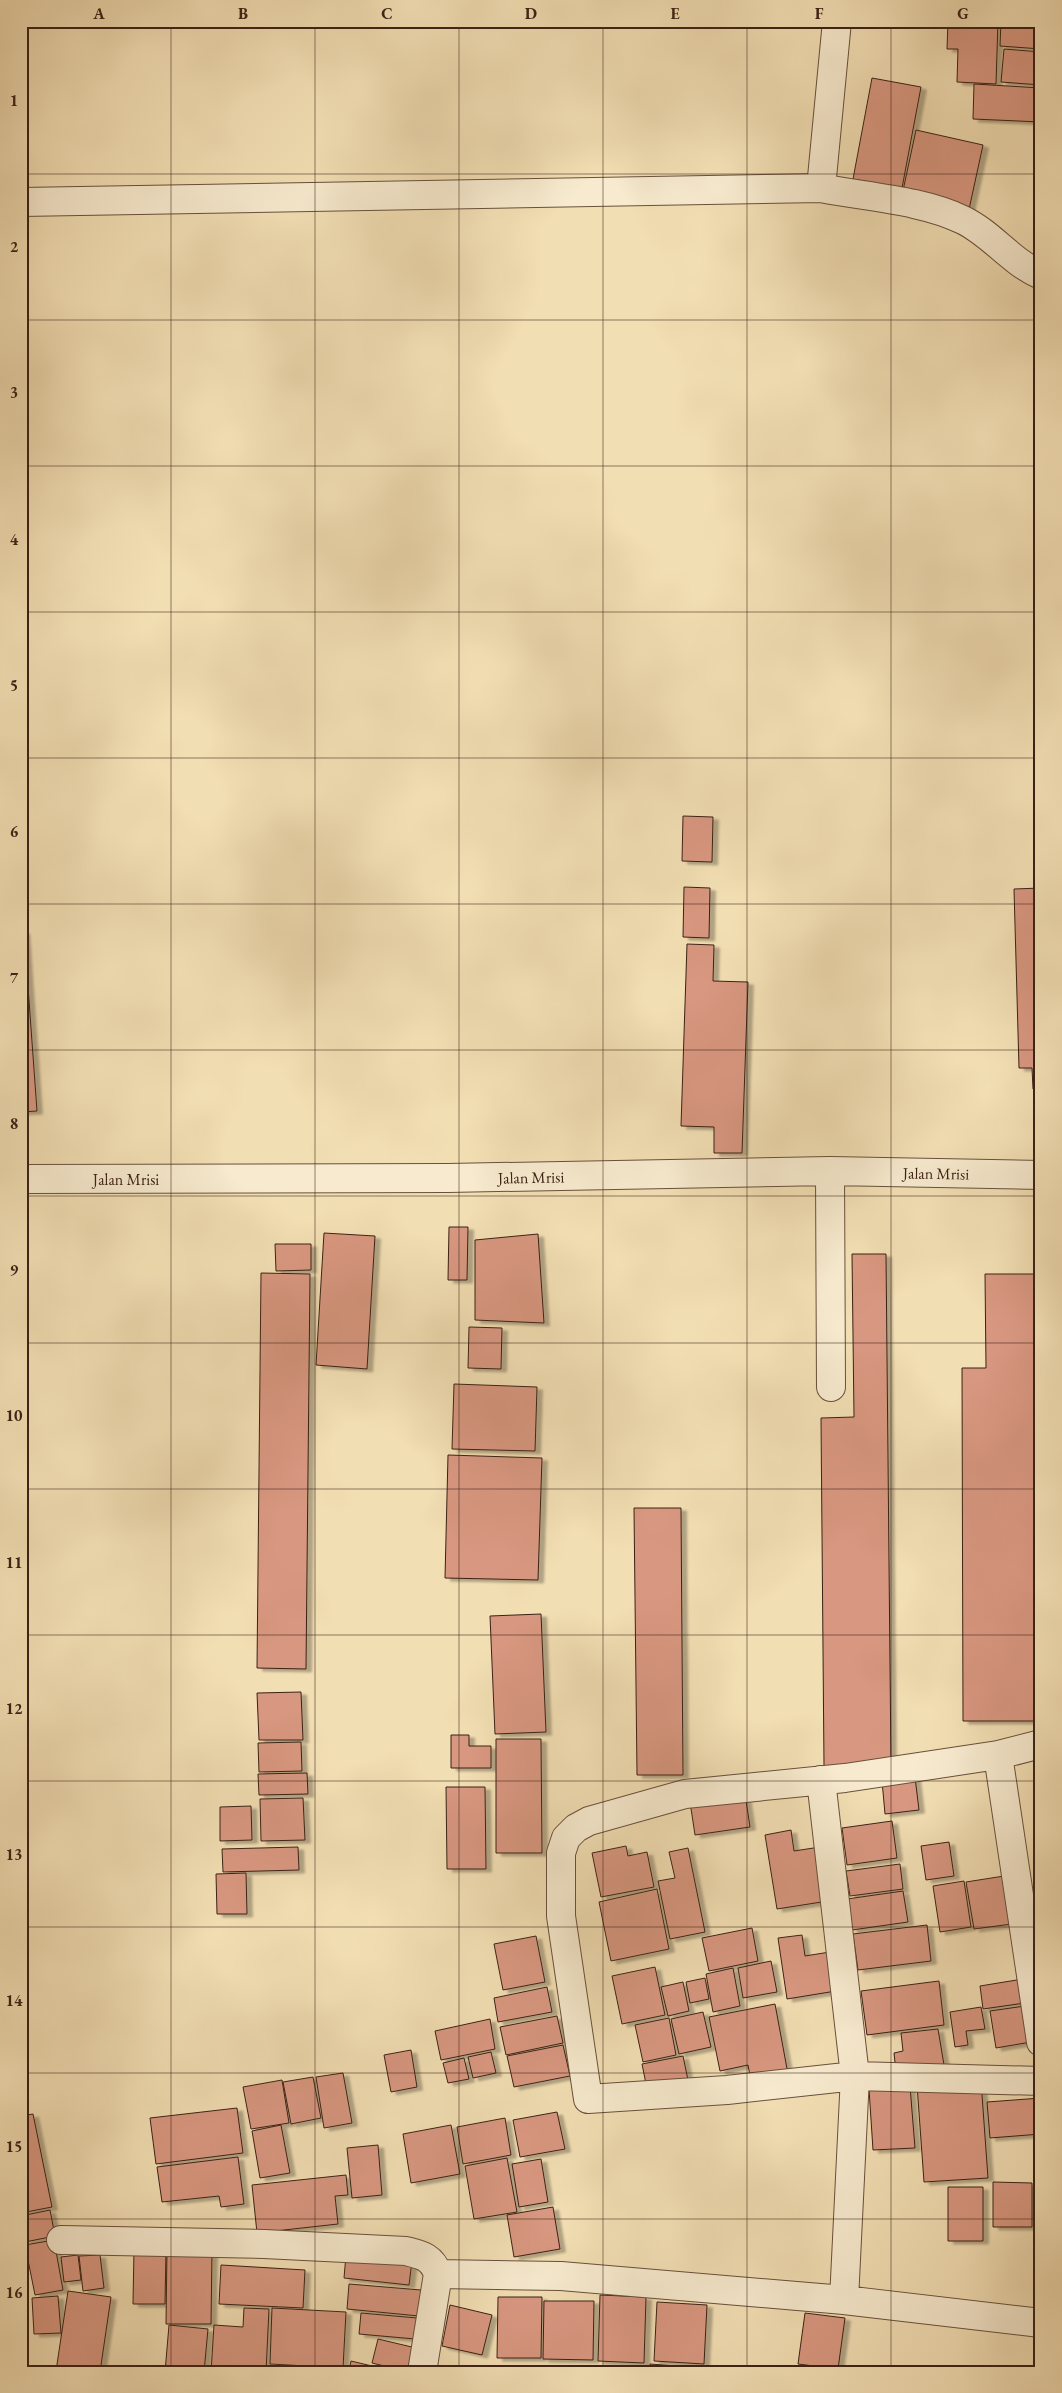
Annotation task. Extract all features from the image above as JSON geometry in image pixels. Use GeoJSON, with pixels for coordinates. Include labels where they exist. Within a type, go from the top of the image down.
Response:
{"type":"FeatureCollection","features":[{"type":"Feature","properties":{"kind":"street"},"geometry":{"type":"LineString","coordinates":[[821,188],[837,21]]}},
{"type":"Feature","properties":{"kind":"street"},"geometry":{"type":"LineString","coordinates":[[21,202],[821,188],[932,209],[964,220],[1019,263],[1041,275]]}},
{"type":"Feature","properties":{"kind":"street"},"geometry":{"type":"LineString","coordinates":[[830,1172],[831,1387]]}},
{"type":"Feature","properties":{"kind":"street","name":"Jalan Mrisi"},"geometry":{"type":"LineString","coordinates":[[21,1179],[448,1178],[830,1172],[1041,1175]]}},
{"type":"Feature","properties":{"kind":"street"},"geometry":{"type":"LineString","coordinates":[[1041,1744],[998,1755],[821,1780],[685,1794],[589,1821],[576,1828],[566,1838],[561,1853],[561,1916],[588,2099],[726,2090],[856,2076],[1041,2081]]}},
{"type":"Feature","properties":{"kind":"street"},"geometry":{"type":"LineString","coordinates":[[998,1755],[1041,2042]]}},
{"type":"Feature","properties":{"kind":"street"},"geometry":{"type":"LineString","coordinates":[[821,1780],[856,2076],[844,2300]]}},
{"type":"Feature","properties":{"kind":"street"},"geometry":{"type":"LineString","coordinates":[[62,2240],[264,2244],[406,2251],[426,2256],[434,2264],[438,2274],[422,2372]]}},
{"type":"Feature","properties":{"kind":"street"},"geometry":{"type":"LineString","coordinates":[[438,2274],[561,2276],[844,2300],[1041,2324]]}},
{"type":"Feature","properties":{"kind":"building"},"geometry":{"type":"Polygon","coordinates":[[[948,21],[998,21],[996,84],[957,82],[958,49],[947,49],[948,21]]]}},
{"type":"Feature","properties":{"kind":"building"},"geometry":{"type":"Polygon","coordinates":[[[1001,21],[1041,21],[1041,49],[1000,46],[1001,21]]]}},
{"type":"Feature","properties":{"kind":"building"},"geometry":{"type":"Polygon","coordinates":[[[1004,49],[1041,52],[1041,85],[1001,82],[1004,49]]]}},
{"type":"Feature","properties":{"kind":"building"},"geometry":{"type":"Polygon","coordinates":[[[872,78],[921,87],[902,188],[853,179],[872,78]]]}},
{"type":"Feature","properties":{"kind":"building"},"geometry":{"type":"Polygon","coordinates":[[[974,84],[1041,88],[1041,122],[973,119],[974,84]]]}},
{"type":"Feature","properties":{"kind":"building"},"geometry":{"type":"Polygon","coordinates":[[[916,130],[983,145],[968,214],[901,200],[916,130]]]}},
{"type":"Feature","properties":{"kind":"building"},"geometry":{"type":"Polygon","coordinates":[[[683,816],[713,817],[712,862],[682,861],[683,816]]]}},
{"type":"Feature","properties":{"kind":"building"},"geometry":{"type":"Polygon","coordinates":[[[684,887],[710,888],[709,938],[683,937],[684,887]]]}},
{"type":"Feature","properties":{"kind":"building"},"geometry":{"type":"Polygon","coordinates":[[[1041,888],[1041,1089],[1033,1089],[1032,1068],[1019,1068],[1014,889],[1041,888]]]}},
{"type":"Feature","properties":{"kind":"building"},"geometry":{"type":"Polygon","coordinates":[[[21,931],[24,931],[37,1111],[21,1112],[21,931]]]}},
{"type":"Feature","properties":{"kind":"building"},"geometry":{"type":"Polygon","coordinates":[[[687,944],[714,945],[713,981],[748,982],[742,1153],[714,1153],[714,1127],[681,1126],[687,944]]]}},
{"type":"Feature","properties":{"kind":"building"},"geometry":{"type":"Polygon","coordinates":[[[449,1227],[468,1227],[467,1280],[448,1280],[449,1227]]]}},
{"type":"Feature","properties":{"kind":"building"},"geometry":{"type":"Polygon","coordinates":[[[324,1233],[375,1236],[367,1369],[316,1365],[324,1233]]]}},
{"type":"Feature","properties":{"kind":"building"},"geometry":{"type":"Polygon","coordinates":[[[538,1234],[544,1323],[475,1320],[475,1240],[538,1234]]]}},
{"type":"Feature","properties":{"kind":"building"},"geometry":{"type":"Polygon","coordinates":[[[275,1244],[311,1244],[311,1270],[276,1271],[275,1244]]]}},
{"type":"Feature","properties":{"kind":"building"},"geometry":{"type":"Polygon","coordinates":[[[852,1254],[886,1254],[891,1766],[824,1766],[821,1418],[854,1417],[852,1254]]]}},
{"type":"Feature","properties":{"kind":"building"},"geometry":{"type":"Polygon","coordinates":[[[261,1273],[310,1274],[306,1669],[257,1668],[261,1273]]]}},
{"type":"Feature","properties":{"kind":"building"},"geometry":{"type":"Polygon","coordinates":[[[985,1274],[1034,1274],[1035,1721],[963,1721],[962,1368],[986,1368],[985,1274]]]}},
{"type":"Feature","properties":{"kind":"building"},"geometry":{"type":"Polygon","coordinates":[[[469,1327],[502,1328],[501,1369],[468,1368],[469,1327]]]}},
{"type":"Feature","properties":{"kind":"building"},"geometry":{"type":"Polygon","coordinates":[[[454,1384],[537,1387],[535,1451],[452,1449],[454,1384]]]}},
{"type":"Feature","properties":{"kind":"building"},"geometry":{"type":"Polygon","coordinates":[[[448,1455],[542,1458],[538,1580],[445,1578],[448,1455]]]}},
{"type":"Feature","properties":{"kind":"building"},"geometry":{"type":"Polygon","coordinates":[[[634,1508],[681,1508],[683,1775],[637,1775],[634,1508]]]}},
{"type":"Feature","properties":{"kind":"building"},"geometry":{"type":"Polygon","coordinates":[[[541,1614],[546,1732],[495,1734],[490,1616],[541,1614]]]}},
{"type":"Feature","properties":{"kind":"building"},"geometry":{"type":"Polygon","coordinates":[[[301,1692],[303,1740],[259,1740],[257,1693],[301,1692]]]}},
{"type":"Feature","properties":{"kind":"building"},"geometry":{"type":"Polygon","coordinates":[[[451,1735],[469,1735],[469,1746],[491,1746],[491,1768],[451,1768],[451,1735]]]}},
{"type":"Feature","properties":{"kind":"building"},"geometry":{"type":"Polygon","coordinates":[[[496,1739],[541,1739],[542,1853],[496,1853],[496,1739]]]}},
{"type":"Feature","properties":{"kind":"building"},"geometry":{"type":"Polygon","coordinates":[[[301,1742],[302,1771],[259,1772],[258,1743],[301,1742]]]}},
{"type":"Feature","properties":{"kind":"building"},"geometry":{"type":"Polygon","coordinates":[[[307,1773],[308,1794],[259,1795],[258,1774],[307,1773]]]}},
{"type":"Feature","properties":{"kind":"building"},"geometry":{"type":"Polygon","coordinates":[[[915,1777],[919,1810],[885,1814],[882,1781],[915,1777]]]}},
{"type":"Feature","properties":{"kind":"building"},"geometry":{"type":"Polygon","coordinates":[[[446,1787],[485,1787],[486,1869],[447,1869],[446,1787]]]}},
{"type":"Feature","properties":{"kind":"building"},"geometry":{"type":"Polygon","coordinates":[[[745,1794],[750,1827],[695,1835],[690,1802],[745,1794]]]}},
{"type":"Feature","properties":{"kind":"building"},"geometry":{"type":"Polygon","coordinates":[[[303,1798],[305,1840],[261,1841],[260,1799],[303,1798]]]}},
{"type":"Feature","properties":{"kind":"building"},"geometry":{"type":"Polygon","coordinates":[[[251,1806],[252,1840],[220,1841],[220,1807],[251,1806]]]}},
{"type":"Feature","properties":{"kind":"building"},"geometry":{"type":"Polygon","coordinates":[[[892,1821],[897,1858],[847,1865],[842,1828],[892,1821]]]}},
{"type":"Feature","properties":{"kind":"building"},"geometry":{"type":"Polygon","coordinates":[[[791,1830],[794,1851],[820,1847],[828,1901],[777,1909],[765,1835],[791,1830]]]}},
{"type":"Feature","properties":{"kind":"building"},"geometry":{"type":"Polygon","coordinates":[[[949,1842],[954,1876],[926,1880],[921,1846],[949,1842]]]}},
{"type":"Feature","properties":{"kind":"building"},"geometry":{"type":"Polygon","coordinates":[[[626,1846],[628,1856],[647,1852],[654,1887],[601,1897],[592,1853],[626,1846]]]}},
{"type":"Feature","properties":{"kind":"building"},"geometry":{"type":"Polygon","coordinates":[[[298,1847],[299,1870],[223,1872],[222,1849],[298,1847]]]}},
{"type":"Feature","properties":{"kind":"building"},"geometry":{"type":"Polygon","coordinates":[[[688,1848],[705,1932],[670,1939],[658,1881],[675,1878],[669,1852],[688,1848]]]}},
{"type":"Feature","properties":{"kind":"building"},"geometry":{"type":"Polygon","coordinates":[[[900,1864],[903,1889],[850,1896],[846,1871],[900,1864]]]}},
{"type":"Feature","properties":{"kind":"building"},"geometry":{"type":"Polygon","coordinates":[[[246,1873],[247,1914],[217,1914],[216,1874],[246,1873]]]}},
{"type":"Feature","properties":{"kind":"building"},"geometry":{"type":"Polygon","coordinates":[[[1004,1876],[1012,1924],[974,1929],[966,1882],[1004,1876]]]}},
{"type":"Feature","properties":{"kind":"building"},"geometry":{"type":"Polygon","coordinates":[[[964,1881],[971,1927],[940,1932],[933,1886],[964,1881]]]}},
{"type":"Feature","properties":{"kind":"building"},"geometry":{"type":"Polygon","coordinates":[[[657,1889],[669,1949],[611,1961],[599,1902],[657,1889]]]}},
{"type":"Feature","properties":{"kind":"building"},"geometry":{"type":"Polygon","coordinates":[[[903,1891],[908,1922],[852,1930],[847,1899],[903,1891]]]}},
{"type":"Feature","properties":{"kind":"building"},"geometry":{"type":"Polygon","coordinates":[[[927,1925],[931,1961],[858,1970],[853,1934],[927,1925]]]}},
{"type":"Feature","properties":{"kind":"building"},"geometry":{"type":"Polygon","coordinates":[[[752,1928],[758,1961],[709,1971],[702,1938],[752,1928]]]}},
{"type":"Feature","properties":{"kind":"building"},"geometry":{"type":"Polygon","coordinates":[[[802,1935],[805,1956],[836,1951],[842,1990],[787,1999],[778,1938],[802,1935]]]}},
{"type":"Feature","properties":{"kind":"building"},"geometry":{"type":"Polygon","coordinates":[[[536,1936],[545,1982],[503,1990],[494,1944],[536,1936]]]}},
{"type":"Feature","properties":{"kind":"building"},"geometry":{"type":"Polygon","coordinates":[[[771,1961],[777,1992],[743,1998],[738,1968],[771,1961]]]}},
{"type":"Feature","properties":{"kind":"building"},"geometry":{"type":"Polygon","coordinates":[[[655,1967],[665,2015],[622,2024],[612,1976],[655,1967]]]}},
{"type":"Feature","properties":{"kind":"building"},"geometry":{"type":"Polygon","coordinates":[[[733,1968],[740,2006],[713,2012],[706,1974],[733,1968]]]}},
{"type":"Feature","properties":{"kind":"building"},"geometry":{"type":"Polygon","coordinates":[[[705,1978],[709,1999],[690,2003],[686,1982],[705,1978]]]}},
{"type":"Feature","properties":{"kind":"building"},"geometry":{"type":"Polygon","coordinates":[[[1029,1978],[1032,2002],[983,2009],[980,1986],[1029,1978]]]}},
{"type":"Feature","properties":{"kind":"building"},"geometry":{"type":"Polygon","coordinates":[[[939,1981],[944,2025],[867,2035],[861,1991],[939,1981]]]}},
{"type":"Feature","properties":{"kind":"building"},"geometry":{"type":"Polygon","coordinates":[[[683,1982],[689,2011],[668,2016],[661,1987],[683,1982]]]}},
{"type":"Feature","properties":{"kind":"building"},"geometry":{"type":"Polygon","coordinates":[[[547,1987],[552,2012],[498,2022],[494,1998],[547,1987]]]}},
{"type":"Feature","properties":{"kind":"building"},"geometry":{"type":"Polygon","coordinates":[[[775,2004],[788,2074],[751,2081],[748,2065],[720,2071],[709,2017],[775,2004]]]}},
{"type":"Feature","properties":{"kind":"building"},"geometry":{"type":"Polygon","coordinates":[[[1032,2005],[1037,2041],[996,2048],[990,2011],[1032,2005]]]}},
{"type":"Feature","properties":{"kind":"building"},"geometry":{"type":"Polygon","coordinates":[[[981,2007],[985,2029],[966,2031],[968,2045],[955,2047],[950,2012],[981,2007]]]}},
{"type":"Feature","properties":{"kind":"building"},"geometry":{"type":"Polygon","coordinates":[[[703,2012],[711,2047],[679,2054],[671,2019],[703,2012]]]}},
{"type":"Feature","properties":{"kind":"building"},"geometry":{"type":"Polygon","coordinates":[[[557,2016],[563,2043],[506,2055],[500,2027],[557,2016]]]}},
{"type":"Feature","properties":{"kind":"building"},"geometry":{"type":"Polygon","coordinates":[[[669,2018],[676,2055],[643,2062],[635,2025],[669,2018]]]}},
{"type":"Feature","properties":{"kind":"building"},"geometry":{"type":"Polygon","coordinates":[[[490,2019],[495,2049],[441,2060],[435,2031],[490,2019]]]}},
{"type":"Feature","properties":{"kind":"building"},"geometry":{"type":"Polygon","coordinates":[[[938,2029],[944,2065],[896,2072],[894,2053],[903,2051],[901,2033],[938,2029]]]}},
{"type":"Feature","properties":{"kind":"building"},"geometry":{"type":"Polygon","coordinates":[[[563,2045],[570,2076],[514,2087],[507,2056],[563,2045]]]}},
{"type":"Feature","properties":{"kind":"building"},"geometry":{"type":"Polygon","coordinates":[[[411,2050],[417,2087],[391,2092],[384,2055],[411,2050]]]}},
{"type":"Feature","properties":{"kind":"building"},"geometry":{"type":"Polygon","coordinates":[[[491,2052],[496,2073],[473,2078],[468,2057],[491,2052]]]}},
{"type":"Feature","properties":{"kind":"building"},"geometry":{"type":"Polygon","coordinates":[[[683,2056],[688,2080],[647,2089],[642,2064],[683,2056]]]}},
{"type":"Feature","properties":{"kind":"building"},"geometry":{"type":"Polygon","coordinates":[[[464,2058],[469,2079],[448,2083],[443,2063],[464,2058]]]}},
{"type":"Feature","properties":{"kind":"building"},"geometry":{"type":"Polygon","coordinates":[[[343,2073],[352,2123],[324,2128],[316,2077],[343,2073]]]}},
{"type":"Feature","properties":{"kind":"building"},"geometry":{"type":"Polygon","coordinates":[[[313,2077],[321,2118],[291,2124],[283,2082],[313,2077]]]}},
{"type":"Feature","properties":{"kind":"building"},"geometry":{"type":"Polygon","coordinates":[[[282,2080],[289,2123],[251,2129],[243,2087],[282,2080]]]}},
{"type":"Feature","properties":{"kind":"building"},"geometry":{"type":"Polygon","coordinates":[[[981,2081],[988,2178],[924,2182],[917,2085],[981,2081]]]}},
{"type":"Feature","properties":{"kind":"building"},"geometry":{"type":"Polygon","coordinates":[[[910,2086],[915,2148],[873,2150],[869,2089],[910,2086]]]}},
{"type":"Feature","properties":{"kind":"building"},"geometry":{"type":"Polygon","coordinates":[[[1041,2098],[1041,2134],[990,2138],[987,2102],[1041,2098]]]}},
{"type":"Feature","properties":{"kind":"building"},"geometry":{"type":"Polygon","coordinates":[[[237,2108],[243,2153],[156,2164],[150,2118],[237,2108]]]}},
{"type":"Feature","properties":{"kind":"building"},"geometry":{"type":"Polygon","coordinates":[[[557,2112],[565,2149],[520,2157],[513,2120],[557,2112]]]}},
{"type":"Feature","properties":{"kind":"building"},"geometry":{"type":"Polygon","coordinates":[[[33,2114],[52,2207],[21,2213],[21,2116],[33,2114]]]}},
{"type":"Feature","properties":{"kind":"building"},"geometry":{"type":"Polygon","coordinates":[[[505,2118],[511,2155],[463,2164],[457,2127],[505,2118]]]}},
{"type":"Feature","properties":{"kind":"building"},"geometry":{"type":"Polygon","coordinates":[[[281,2125],[290,2173],[260,2178],[252,2131],[281,2125]]]}},
{"type":"Feature","properties":{"kind":"building"},"geometry":{"type":"Polygon","coordinates":[[[451,2125],[460,2174],[411,2183],[403,2134],[451,2125]]]}},
{"type":"Feature","properties":{"kind":"building"},"geometry":{"type":"Polygon","coordinates":[[[378,2145],[382,2195],[352,2198],[347,2148],[378,2145]]]}},
{"type":"Feature","properties":{"kind":"building"},"geometry":{"type":"Polygon","coordinates":[[[238,2157],[244,2204],[221,2207],[219,2196],[162,2202],[157,2167],[238,2157]]]}},
{"type":"Feature","properties":{"kind":"building"},"geometry":{"type":"Polygon","coordinates":[[[507,2158],[517,2212],[474,2219],[465,2166],[507,2158]]]}},
{"type":"Feature","properties":{"kind":"building"},"geometry":{"type":"Polygon","coordinates":[[[541,2159],[548,2202],[519,2207],[512,2164],[541,2159]]]}},
{"type":"Feature","properties":{"kind":"building"},"geometry":{"type":"Polygon","coordinates":[[[346,2175],[348,2195],[335,2196],[338,2224],[257,2233],[252,2185],[346,2175]]]}},
{"type":"Feature","properties":{"kind":"building"},"geometry":{"type":"Polygon","coordinates":[[[993,2182],[1032,2183],[1032,2227],[993,2227],[993,2182]]]}},
{"type":"Feature","properties":{"kind":"building"},"geometry":{"type":"Polygon","coordinates":[[[948,2187],[983,2187],[983,2241],[948,2241],[948,2187]]]}},
{"type":"Feature","properties":{"kind":"building"},"geometry":{"type":"Polygon","coordinates":[[[553,2207],[560,2249],[514,2257],[507,2215],[553,2207]]]}},
{"type":"Feature","properties":{"kind":"building"},"geometry":{"type":"Polygon","coordinates":[[[50,2210],[55,2236],[25,2242],[21,2216],[50,2210]]]}},
{"type":"Feature","properties":{"kind":"building"},"geometry":{"type":"Polygon","coordinates":[[[54,2240],[63,2290],[35,2295],[25,2245],[54,2240]]]}},
{"type":"Feature","properties":{"kind":"building"},"geometry":{"type":"Polygon","coordinates":[[[134,2249],[166,2249],[165,2304],[133,2304],[134,2249]]]}},
{"type":"Feature","properties":{"kind":"building"},"geometry":{"type":"Polygon","coordinates":[[[167,2250],[212,2250],[211,2324],[166,2324],[167,2250]]]}},
{"type":"Feature","properties":{"kind":"building"},"geometry":{"type":"Polygon","coordinates":[[[78,2255],[81,2280],[64,2282],[61,2257],[78,2255]]]}},
{"type":"Feature","properties":{"kind":"building"},"geometry":{"type":"Polygon","coordinates":[[[100,2255],[104,2288],[83,2291],[79,2256],[100,2255]]]}},
{"type":"Feature","properties":{"kind":"building"},"geometry":{"type":"Polygon","coordinates":[[[346,2255],[412,2261],[409,2285],[344,2278],[346,2255]]]}},
{"type":"Feature","properties":{"kind":"building"},"geometry":{"type":"Polygon","coordinates":[[[221,2265],[305,2270],[303,2308],[219,2304],[221,2265]]]}},
{"type":"Feature","properties":{"kind":"building"},"geometry":{"type":"Polygon","coordinates":[[[349,2284],[421,2290],[419,2316],[347,2309],[349,2284]]]}},
{"type":"Feature","properties":{"kind":"building"},"geometry":{"type":"Polygon","coordinates":[[[68,2291],[111,2297],[100,2372],[56,2371],[68,2291]]]}},
{"type":"Feature","properties":{"kind":"building"},"geometry":{"type":"Polygon","coordinates":[[[600,2295],[646,2297],[644,2363],[598,2361],[600,2295]]]}},
{"type":"Feature","properties":{"kind":"building"},"geometry":{"type":"Polygon","coordinates":[[[58,2296],[61,2333],[34,2334],[32,2298],[58,2296]]]}},
{"type":"Feature","properties":{"kind":"building"},"geometry":{"type":"Polygon","coordinates":[[[498,2297],[542,2297],[541,2358],[497,2358],[498,2297]]]}},
{"type":"Feature","properties":{"kind":"building"},"geometry":{"type":"Polygon","coordinates":[[[544,2301],[594,2301],[593,2360],[543,2359],[544,2301]]]}},
{"type":"Feature","properties":{"kind":"building"},"geometry":{"type":"Polygon","coordinates":[[[657,2302],[707,2305],[704,2364],[654,2361],[657,2302]]]}},
{"type":"Feature","properties":{"kind":"building"},"geometry":{"type":"Polygon","coordinates":[[[450,2305],[492,2315],[482,2355],[442,2346],[450,2305]]]}},
{"type":"Feature","properties":{"kind":"building"},"geometry":{"type":"Polygon","coordinates":[[[244,2308],[269,2309],[266,2372],[211,2372],[214,2325],[243,2327],[244,2308]]]}},
{"type":"Feature","properties":{"kind":"building"},"geometry":{"type":"Polygon","coordinates":[[[272,2308],[346,2312],[343,2368],[270,2364],[272,2308]]]}},
{"type":"Feature","properties":{"kind":"building"},"geometry":{"type":"Polygon","coordinates":[[[361,2313],[417,2318],[415,2339],[359,2334],[361,2313]]]}},
{"type":"Feature","properties":{"kind":"building"},"geometry":{"type":"Polygon","coordinates":[[[805,2313],[845,2318],[838,2369],[798,2364],[805,2313]]]}},
{"type":"Feature","properties":{"kind":"building"},"geometry":{"type":"Polygon","coordinates":[[[169,2325],[208,2329],[204,2372],[165,2372],[169,2325]]]}},
{"type":"Feature","properties":{"kind":"building"},"geometry":{"type":"Polygon","coordinates":[[[378,2339],[416,2348],[409,2372],[372,2363],[378,2339]]]}},
{"type":"Feature","properties":{"kind":"building"},"geometry":{"type":"Polygon","coordinates":[[[351,2361],[397,2372],[349,2372],[351,2361]]]}},
{"type":"Feature","properties":{"kind":"building"},"geometry":{"type":"Polygon","coordinates":[[[650,2364],[703,2368],[703,2372],[649,2372],[650,2364]]]}}]}
